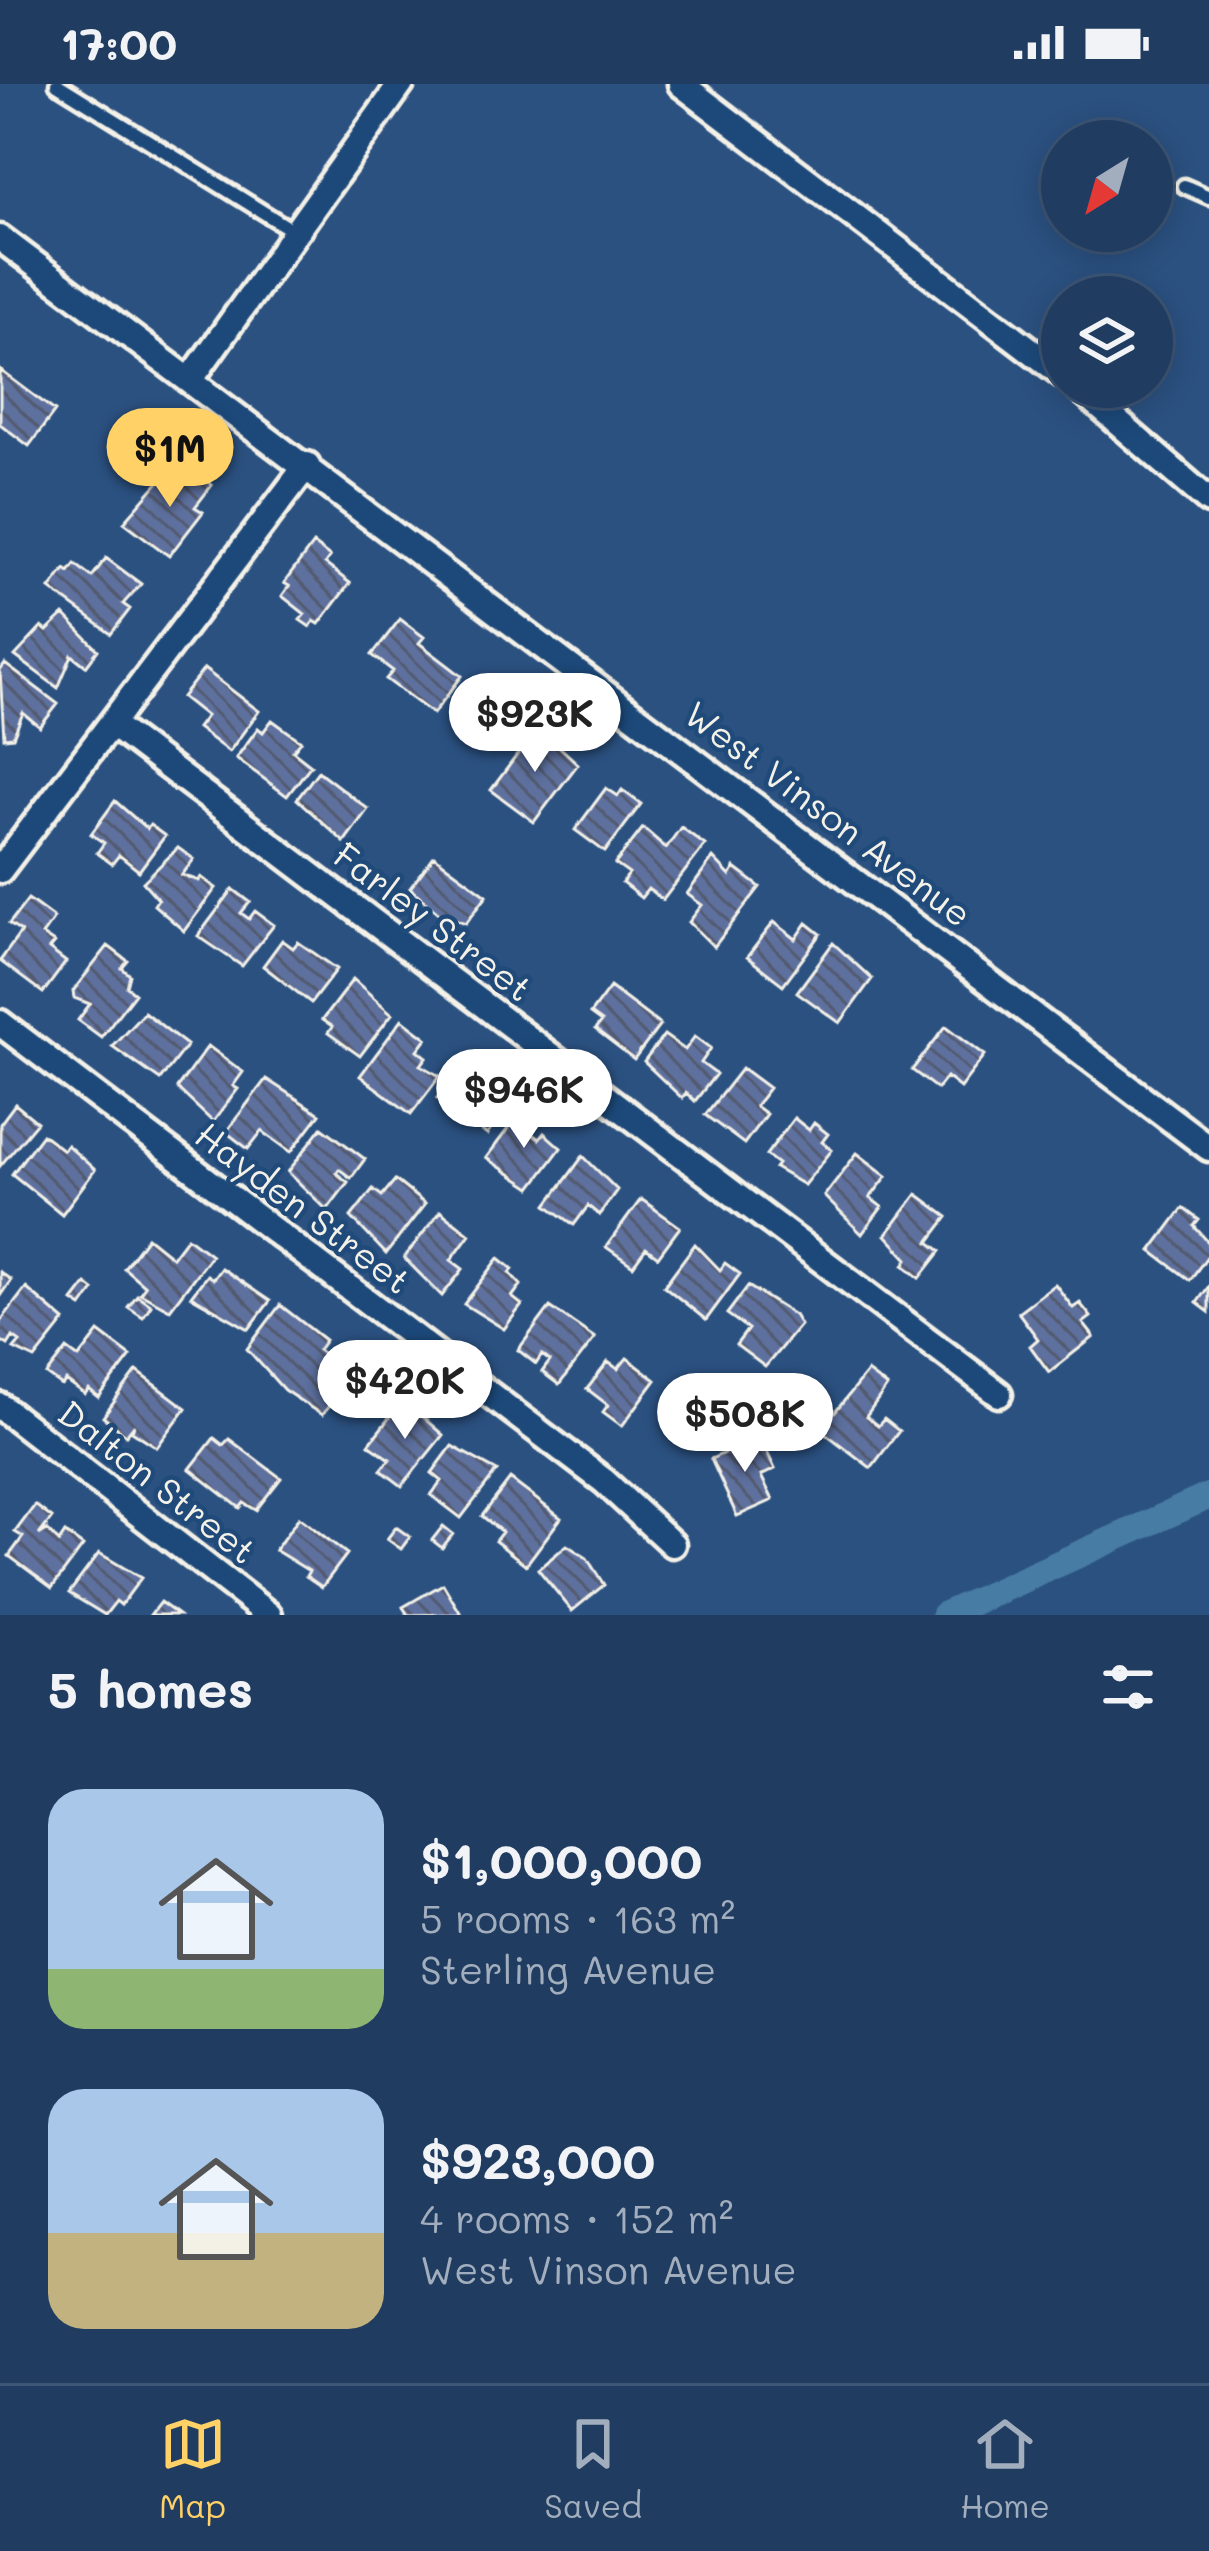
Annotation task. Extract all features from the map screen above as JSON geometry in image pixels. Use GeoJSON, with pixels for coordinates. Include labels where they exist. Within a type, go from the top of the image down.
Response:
{"type":"FeatureCollection","features":[{"type":"Feature","properties":{"kind":"street"},"geometry":{"type":"LineString","coordinates":[[190,379],[400,84]]}},
{"type":"Feature","properties":{"kind":"street"},"geometry":{"type":"LineString","coordinates":[[681,84],[1041,358]]}},
{"type":"Feature","properties":{"kind":"street","name":"West Vinson Avenue"},"geometry":{"type":"LineString","coordinates":[[0,238],[1209,1148]]}},
{"type":"Feature","properties":{"kind":"street"},"geometry":{"type":"LineString","coordinates":[[1100,408],[1209,501]]}},
{"type":"Feature","properties":{"kind":"street"},"geometry":{"type":"LineString","coordinates":[[0,870],[307,465]]}},
{"type":"Feature","properties":{"kind":"street","name":"Farley Street"},"geometry":{"type":"LineString","coordinates":[[111,724],[999,1394]]}},
{"type":"Feature","properties":{"kind":"street","name":"Hayden Street"},"geometry":{"type":"LineString","coordinates":[[0,1023],[604,1481],[672,1544]]}},
{"type":"Feature","properties":{"kind":"street","name":"Dalton Street"},"geometry":{"type":"LineString","coordinates":[[0,1406],[269,1615]]}},
{"type":"Feature","properties":{"kind":"lane"},"geometry":{"type":"LineString","coordinates":[[57,84],[296,232]]}},
{"type":"Feature","properties":{"kind":"lane"},"geometry":{"type":"LineString","coordinates":[[1184,186],[1209,197]]}},
{"type":"Feature","properties":{"kind":"building"},"geometry":{"type":"Polygon","coordinates":[[[0,370],[55,411],[29,446],[0,424],[0,370]]]}},
{"type":"Feature","properties":{"kind":"building"},"geometry":{"type":"Polygon","coordinates":[[[185,465],[212,485],[195,507],[203,512],[169,556],[124,522],[166,474],[173,480],[185,465]]]}},
{"type":"Feature","properties":{"kind":"building"},"geometry":{"type":"Polygon","coordinates":[[[313,544],[330,557],[325,564],[350,583],[319,624],[314,621],[310,627],[300,620],[305,614],[282,596],[289,586],[284,583],[313,544]]]}},
{"type":"Feature","properties":{"kind":"building"},"geometry":{"type":"Polygon","coordinates":[[[106,558],[141,584],[123,604],[130,609],[111,634],[50,589],[65,569],[69,572],[75,564],[92,577],[106,558]]]}},
{"type":"Feature","properties":{"kind":"building"},"geometry":{"type":"Polygon","coordinates":[[[64,615],[98,650],[86,666],[72,655],[58,688],[15,656],[42,627],[47,631],[64,615]]]}},
{"type":"Feature","properties":{"kind":"building"},"geometry":{"type":"Polygon","coordinates":[[[400,619],[424,637],[419,643],[462,676],[433,714],[386,679],[393,671],[372,655],[400,619]]]}},
{"type":"Feature","properties":{"kind":"building"},"geometry":{"type":"Polygon","coordinates":[[[5,664],[58,704],[40,727],[23,713],[13,737],[4,738],[0,671],[5,664]]]}},
{"type":"Feature","properties":{"kind":"building"},"geometry":{"type":"Polygon","coordinates":[[[204,669],[259,711],[229,752],[197,728],[206,716],[182,697],[204,669]]]}},
{"type":"Feature","properties":{"kind":"building"},"geometry":{"type":"Polygon","coordinates":[[[272,720],[301,741],[293,751],[311,765],[287,796],[236,758],[258,728],[263,732],[272,720]]]}},
{"type":"Feature","properties":{"kind":"building"},"geometry":{"type":"Polygon","coordinates":[[[538,727],[578,764],[534,822],[491,790],[538,727]]]}},
{"type":"Feature","properties":{"kind":"building"},"geometry":{"type":"Polygon","coordinates":[[[318,771],[368,809],[344,842],[297,799],[318,771]]]}},
{"type":"Feature","properties":{"kind":"building"},"geometry":{"type":"Polygon","coordinates":[[[606,788],[618,796],[622,790],[641,804],[605,852],[575,830],[606,788]]]}},
{"type":"Feature","properties":{"kind":"building"},"geometry":{"type":"Polygon","coordinates":[[[115,801],[147,829],[150,825],[165,836],[139,871],[119,855],[112,864],[97,853],[104,843],[91,834],[115,801]]]}},
{"type":"Feature","properties":{"kind":"building"},"geometry":{"type":"Polygon","coordinates":[[[681,827],[705,845],[663,900],[648,889],[641,898],[622,883],[629,874],[615,864],[643,828],[666,848],[681,827]]]}},
{"type":"Feature","properties":{"kind":"building"},"geometry":{"type":"Polygon","coordinates":[[[178,848],[194,859],[182,875],[199,881],[201,877],[216,888],[184,931],[154,905],[158,899],[143,882],[178,848]]]}},
{"type":"Feature","properties":{"kind":"building"},"geometry":{"type":"Polygon","coordinates":[[[434,856],[487,895],[466,923],[439,913],[410,888],[434,856]]]}},
{"type":"Feature","properties":{"kind":"building"},"geometry":{"type":"Polygon","coordinates":[[[713,858],[730,876],[735,868],[760,887],[714,947],[689,922],[702,905],[687,894],[713,858]]]}},
{"type":"Feature","properties":{"kind":"building"},"geometry":{"type":"Polygon","coordinates":[[[233,889],[250,902],[241,913],[249,919],[255,911],[274,925],[242,966],[198,936],[233,889]]]}},
{"type":"Feature","properties":{"kind":"building"},"geometry":{"type":"Polygon","coordinates":[[[28,899],[54,918],[42,935],[54,943],[49,949],[66,962],[43,993],[0,961],[21,932],[9,924],[28,899]]]}},
{"type":"Feature","properties":{"kind":"building"},"geometry":{"type":"Polygon","coordinates":[[[774,922],[796,939],[807,923],[821,934],[783,985],[747,957],[774,922]]]}},
{"type":"Feature","properties":{"kind":"building"},"geometry":{"type":"Polygon","coordinates":[[[282,940],[293,948],[298,942],[337,969],[311,1003],[263,966],[282,940]]]}},
{"type":"Feature","properties":{"kind":"building"},"geometry":{"type":"Polygon","coordinates":[[[833,943],[872,979],[840,1023],[797,992],[833,943]]]}},
{"type":"Feature","properties":{"kind":"building"},"geometry":{"type":"Polygon","coordinates":[[[108,946],[128,961],[122,968],[130,975],[127,987],[135,993],[101,1037],[78,1020],[90,1004],[74,998],[73,991],[108,946]]]}},
{"type":"Feature","properties":{"kind":"building"},"geometry":{"type":"Polygon","coordinates":[[[353,979],[392,1014],[360,1056],[328,1033],[332,1027],[322,1020],[353,979]]]}},
{"type":"Feature","properties":{"kind":"building"},"geometry":{"type":"Polygon","coordinates":[[[610,987],[660,1025],[634,1060],[595,1030],[601,1022],[590,1014],[610,987]]]}},
{"type":"Feature","properties":{"kind":"building"},"geometry":{"type":"Polygon","coordinates":[[[144,1012],[187,1045],[160,1080],[112,1046],[144,1012]]]}},
{"type":"Feature","properties":{"kind":"building"},"geometry":{"type":"Polygon","coordinates":[[[402,1019],[427,1038],[418,1050],[427,1057],[421,1065],[440,1076],[411,1114],[360,1076],[402,1019]]]}},
{"type":"Feature","properties":{"kind":"building"},"geometry":{"type":"Polygon","coordinates":[[[946,1026],[985,1055],[960,1088],[946,1077],[937,1089],[912,1070],[946,1026]]]}},
{"type":"Feature","properties":{"kind":"building"},"geometry":{"type":"Polygon","coordinates":[[[664,1035],[685,1050],[695,1036],[711,1048],[701,1063],[716,1074],[695,1101],[686,1093],[682,1098],[644,1062],[664,1035]]]}},
{"type":"Feature","properties":{"kind":"building"},"geometry":{"type":"Polygon","coordinates":[[[208,1046],[243,1072],[233,1086],[238,1089],[213,1122],[177,1088],[208,1046]]]}},
{"type":"Feature","properties":{"kind":"building"},"geometry":{"type":"Polygon","coordinates":[[[461,1066],[507,1107],[487,1135],[437,1098],[461,1066]]]}},
{"type":"Feature","properties":{"kind":"building"},"geometry":{"type":"Polygon","coordinates":[[[742,1068],[769,1088],[755,1106],[766,1114],[744,1144],[705,1115],[742,1068]]]}},
{"type":"Feature","properties":{"kind":"building"},"geometry":{"type":"Polygon","coordinates":[[[266,1079],[320,1114],[291,1152],[262,1131],[248,1149],[226,1132],[266,1079]]]}},
{"type":"Feature","properties":{"kind":"building"},"geometry":{"type":"Polygon","coordinates":[[[15,1104],[37,1122],[0,1166],[0,1124],[15,1104]]]}},
{"type":"Feature","properties":{"kind":"building"},"geometry":{"type":"Polygon","coordinates":[[[522,1110],[539,1123],[531,1133],[539,1139],[544,1133],[561,1148],[531,1188],[486,1158],[522,1110]]]}},
{"type":"Feature","properties":{"kind":"building"},"geometry":{"type":"Polygon","coordinates":[[[794,1118],[809,1130],[814,1123],[828,1134],[822,1142],[832,1150],[804,1185],[775,1168],[778,1164],[766,1155],[794,1118]]]}},
{"type":"Feature","properties":{"kind":"building"},"geometry":{"type":"Polygon","coordinates":[[[322,1127],[365,1159],[351,1178],[339,1169],[336,1173],[348,1182],[327,1210],[288,1172],[322,1127]]]}},
{"type":"Feature","properties":{"kind":"building"},"geometry":{"type":"Polygon","coordinates":[[[42,1134],[63,1150],[67,1145],[95,1170],[62,1214],[12,1174],[42,1134]]]}},
{"type":"Feature","properties":{"kind":"building"},"geometry":{"type":"Polygon","coordinates":[[[857,1153],[887,1176],[870,1198],[882,1207],[862,1234],[824,1196],[857,1153]]]}},
{"type":"Feature","properties":{"kind":"building"},"geometry":{"type":"Polygon","coordinates":[[[583,1156],[617,1190],[599,1215],[588,1206],[574,1225],[547,1205],[583,1156]]]}},
{"type":"Feature","properties":{"kind":"building"},"geometry":{"type":"Polygon","coordinates":[[[395,1180],[425,1204],[386,1254],[351,1217],[373,1189],[382,1196],[395,1180]]]}},
{"type":"Feature","properties":{"kind":"building"},"geometry":{"type":"Polygon","coordinates":[[[917,1194],[948,1217],[929,1242],[941,1251],[920,1278],[904,1265],[908,1259],[886,1235],[917,1194]]]}},
{"type":"Feature","properties":{"kind":"building"},"geometry":{"type":"Polygon","coordinates":[[[641,1199],[680,1227],[658,1257],[646,1248],[633,1266],[606,1247],[641,1199]]]}},
{"type":"Feature","properties":{"kind":"building"},"geometry":{"type":"Polygon","coordinates":[[[1183,1208],[1199,1220],[1194,1226],[1209,1243],[1209,1254],[1190,1280],[1151,1251],[1183,1208]]]}},
{"type":"Feature","properties":{"kind":"building"},"geometry":{"type":"Polygon","coordinates":[[[440,1211],[470,1234],[451,1260],[463,1269],[442,1296],[404,1258],[440,1211]]]}},
{"type":"Feature","properties":{"kind":"building"},"geometry":{"type":"Polygon","coordinates":[[[147,1237],[172,1257],[187,1237],[211,1255],[170,1309],[140,1293],[145,1286],[124,1268],[147,1237]]]}},
{"type":"Feature","properties":{"kind":"building"},"geometry":{"type":"Polygon","coordinates":[[[695,1244],[720,1270],[725,1263],[740,1274],[706,1320],[664,1286],[695,1244]]]}},
{"type":"Feature","properties":{"kind":"building"},"geometry":{"type":"Polygon","coordinates":[[[499,1258],[513,1269],[510,1273],[521,1285],[512,1297],[522,1305],[504,1329],[464,1304],[499,1258]]]}},
{"type":"Feature","properties":{"kind":"building"},"geometry":{"type":"Polygon","coordinates":[[[221,1268],[270,1301],[249,1329],[191,1296],[207,1275],[213,1279],[221,1268]]]}},
{"type":"Feature","properties":{"kind":"building"},"geometry":{"type":"Polygon","coordinates":[[[0,1272],[11,1280],[0,1296],[0,1272]]]}},
{"type":"Feature","properties":{"kind":"building"},"geometry":{"type":"Polygon","coordinates":[[[86,1284],[94,1290],[82,1307],[73,1301],[86,1284]]]}},
{"type":"Feature","properties":{"kind":"building"},"geometry":{"type":"Polygon","coordinates":[[[1055,1284],[1073,1308],[1080,1303],[1091,1317],[1083,1323],[1094,1337],[1049,1372],[1030,1346],[1038,1339],[1018,1312],[1055,1284]]]}},
{"type":"Feature","properties":{"kind":"building"},"geometry":{"type":"Polygon","coordinates":[[[748,1286],[794,1315],[800,1325],[765,1367],[736,1345],[748,1329],[727,1314],[748,1286]]]}},
{"type":"Feature","properties":{"kind":"building"},"geometry":{"type":"Polygon","coordinates":[[[1209,1286],[1209,1312],[1197,1303],[1209,1286]]]}},
{"type":"Feature","properties":{"kind":"building"},"geometry":{"type":"Polygon","coordinates":[[[26,1288],[65,1321],[35,1359],[14,1349],[20,1342],[13,1337],[8,1345],[0,1340],[0,1322],[26,1288]]]}},
{"type":"Feature","properties":{"kind":"building"},"geometry":{"type":"Polygon","coordinates":[[[137,1295],[151,1305],[143,1317],[128,1307],[137,1295]]]}},
{"type":"Feature","properties":{"kind":"building"},"geometry":{"type":"Polygon","coordinates":[[[280,1305],[325,1340],[318,1350],[352,1376],[322,1415],[284,1390],[247,1349],[280,1305]]]}},
{"type":"Feature","properties":{"kind":"building"},"geometry":{"type":"Polygon","coordinates":[[[550,1307],[595,1338],[559,1385],[542,1372],[550,1361],[542,1355],[536,1364],[518,1350],[550,1307]]]}},
{"type":"Feature","properties":{"kind":"building"},"geometry":{"type":"Polygon","coordinates":[[[99,1332],[131,1356],[99,1398],[89,1390],[85,1395],[66,1381],[62,1386],[47,1375],[67,1349],[79,1358],[99,1332]]]}},
{"type":"Feature","properties":{"kind":"building"},"geometry":{"type":"Polygon","coordinates":[[[627,1358],[656,1380],[622,1426],[603,1412],[608,1405],[587,1389],[608,1362],[618,1369],[627,1358]]]}},
{"type":"Feature","properties":{"kind":"building"},"geometry":{"type":"Polygon","coordinates":[[[137,1371],[186,1408],[157,1447],[132,1431],[134,1425],[126,1435],[103,1417],[137,1371]]]}},
{"type":"Feature","properties":{"kind":"building"},"geometry":{"type":"Polygon","coordinates":[[[867,1372],[887,1387],[866,1417],[878,1426],[884,1419],[899,1431],[871,1468],[821,1430],[867,1372]]]}},
{"type":"Feature","properties":{"kind":"building"},"geometry":{"type":"Polygon","coordinates":[[[403,1400],[443,1435],[402,1486],[381,1470],[390,1459],[369,1444],[403,1400]]]}},
{"type":"Feature","properties":{"kind":"building"},"geometry":{"type":"Polygon","coordinates":[[[760,1437],[775,1469],[761,1476],[773,1500],[737,1516],[711,1459],[760,1437]]]}},
{"type":"Feature","properties":{"kind":"building"},"geometry":{"type":"Polygon","coordinates":[[[214,1438],[223,1445],[229,1439],[281,1478],[256,1510],[244,1503],[240,1508],[190,1469],[214,1438]]]}},
{"type":"Feature","properties":{"kind":"building"},"geometry":{"type":"Polygon","coordinates":[[[452,1446],[497,1471],[461,1518],[431,1495],[442,1481],[432,1473],[452,1446]]]}},
{"type":"Feature","properties":{"kind":"building"},"geometry":{"type":"Polygon","coordinates":[[[510,1479],[561,1518],[526,1565],[495,1541],[502,1532],[482,1516],[510,1479]]]}},
{"type":"Feature","properties":{"kind":"building"},"geometry":{"type":"Polygon","coordinates":[[[35,1505],[52,1518],[39,1535],[47,1530],[59,1542],[65,1533],[83,1546],[52,1588],[9,1556],[23,1537],[15,1532],[35,1505]]]}},
{"type":"Feature","properties":{"kind":"building"},"geometry":{"type":"Polygon","coordinates":[[[299,1517],[347,1554],[322,1587],[306,1576],[309,1571],[275,1550],[299,1517]]]}},
{"type":"Feature","properties":{"kind":"building"},"geometry":{"type":"Polygon","coordinates":[[[443,1526],[453,1534],[442,1548],[432,1540],[443,1526]]]}},
{"type":"Feature","properties":{"kind":"building"},"geometry":{"type":"Polygon","coordinates":[[[396,1527],[410,1537],[401,1549],[387,1539],[396,1527]]]}},
{"type":"Feature","properties":{"kind":"building"},"geometry":{"type":"Polygon","coordinates":[[[567,1545],[587,1558],[604,1585],[572,1611],[538,1569],[567,1545]]]}},
{"type":"Feature","properties":{"kind":"building"},"geometry":{"type":"Polygon","coordinates":[[[99,1553],[141,1578],[121,1605],[116,1601],[105,1615],[69,1593],[99,1553]]]}},
{"type":"Feature","properties":{"kind":"building"},"geometry":{"type":"Polygon","coordinates":[[[443,1584],[461,1614],[408,1615],[403,1607],[443,1584]]]}},
{"type":"Feature","properties":{"kind":"building"},"geometry":{"type":"Polygon","coordinates":[[[160,1602],[178,1615],[150,1615],[160,1602]]]}},
{"type":"Feature","properties":{"kind":"waterway"},"geometry":{"type":"LineString","coordinates":[[944,1615],[1209,1496]]}}]}
